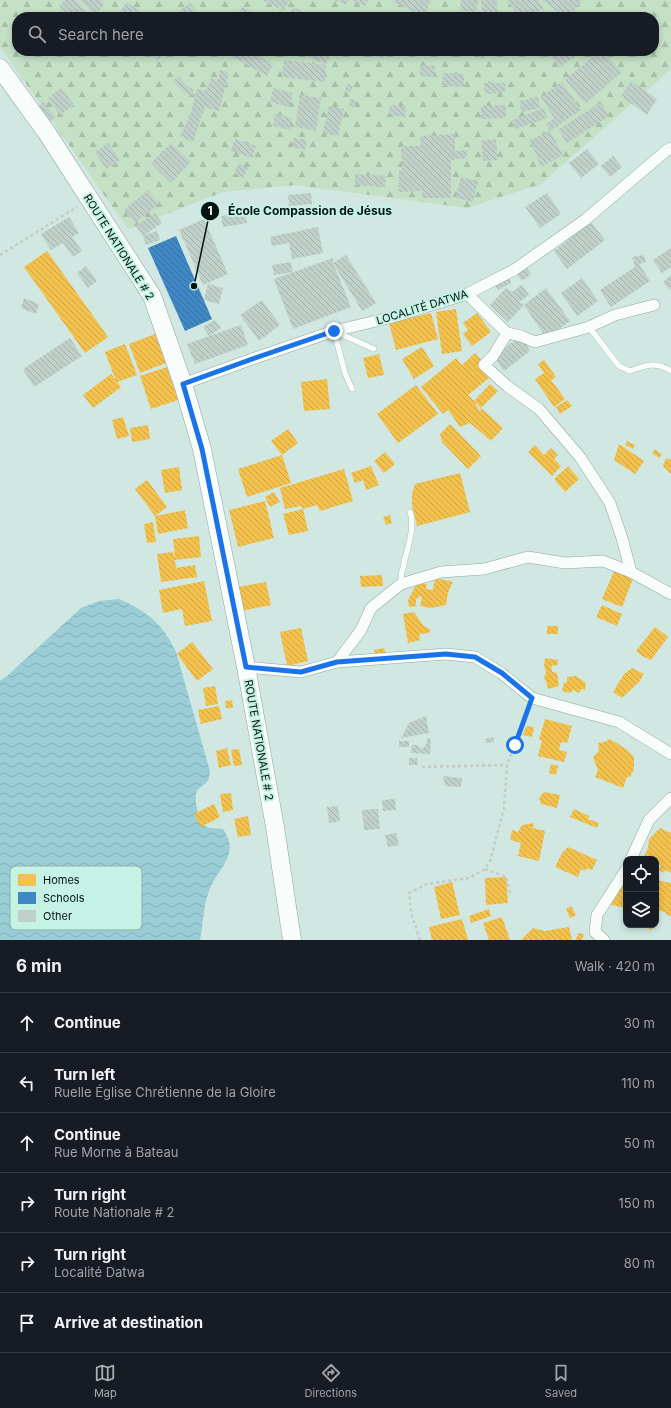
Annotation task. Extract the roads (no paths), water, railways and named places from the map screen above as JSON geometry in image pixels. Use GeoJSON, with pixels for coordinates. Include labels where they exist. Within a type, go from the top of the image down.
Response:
{"type":"FeatureCollection","features":[{"type":"Feature","properties":{"kind":"main road","name":"ROUTE NATIONALE # 2"},"geometry":{"type":"LineString","coordinates":[[0,68],[47,133],[152,296],[183,384],[202,449],[246,667],[275,828],[292,940]]}},
{"type":"Feature","properties":{"kind":"street","name":"LOCALITÉ DATWA"},"geometry":{"type":"LineString","coordinates":[[183,384],[334,331],[393,317],[467,294],[514,270],[585,220],[671,148]]}},
{"type":"Feature","properties":{"kind":"street"},"geometry":{"type":"LineString","coordinates":[[467,294],[507,333],[521,336],[535,342],[589,327],[615,315],[654,305]]}},
{"type":"Feature","properties":{"kind":"street"},"geometry":{"type":"LineString","coordinates":[[507,333],[492,356],[484,365],[507,386],[539,409],[580,457],[610,503],[622,538],[630,572]]}},
{"type":"Feature","properties":{"kind":"street"},"geometry":{"type":"LineString","coordinates":[[337,662],[361,630],[371,608],[401,584],[441,572],[484,569],[528,557],[565,563],[603,561],[630,572],[671,594]]}},
{"type":"Feature","properties":{"kind":"street"},"geometry":{"type":"LineString","coordinates":[[246,667],[301,672],[337,662],[446,654],[475,657],[502,673],[532,698],[620,722],[671,754]]}},
{"type":"Feature","properties":{"kind":"street"},"geometry":{"type":"LineString","coordinates":[[632,856],[649,820],[671,798]]}},
{"type":"Feature","properties":{"kind":"street"},"geometry":{"type":"LineString","coordinates":[[604,940],[595,932],[597,914],[623,875]]}},
{"type":"Feature","properties":{"kind":"lane"},"geometry":{"type":"LineString","coordinates":[[589,327],[619,366],[630,371],[651,364],[671,371]]}},
{"type":"Feature","properties":{"kind":"lane"},"geometry":{"type":"LineString","coordinates":[[334,331],[374,349]]}},
{"type":"Feature","properties":{"kind":"lane"},"geometry":{"type":"LineString","coordinates":[[334,331],[345,373],[352,389]]}},
{"type":"Feature","properties":{"kind":"lane"},"geometry":{"type":"LineString","coordinates":[[401,584],[402,569],[413,519],[410,512]]}},
{"type":"Feature","properties":{"kind":"water"},"geometry":{"type":"Polygon","coordinates":[[[119,599],[138,608],[160,626],[176,652],[210,771],[207,782],[197,791],[196,794],[196,803],[199,815],[205,826],[223,829],[230,847],[225,862],[211,885],[206,899],[200,940],[0,940],[0,681],[81,608],[99,601],[119,599]]]}},
{"type":"Feature","properties":{"kind":"place","name":"École Compassion de Jésus"},"geometry":{"type":"Point","coordinates":[194,286]}}]}
